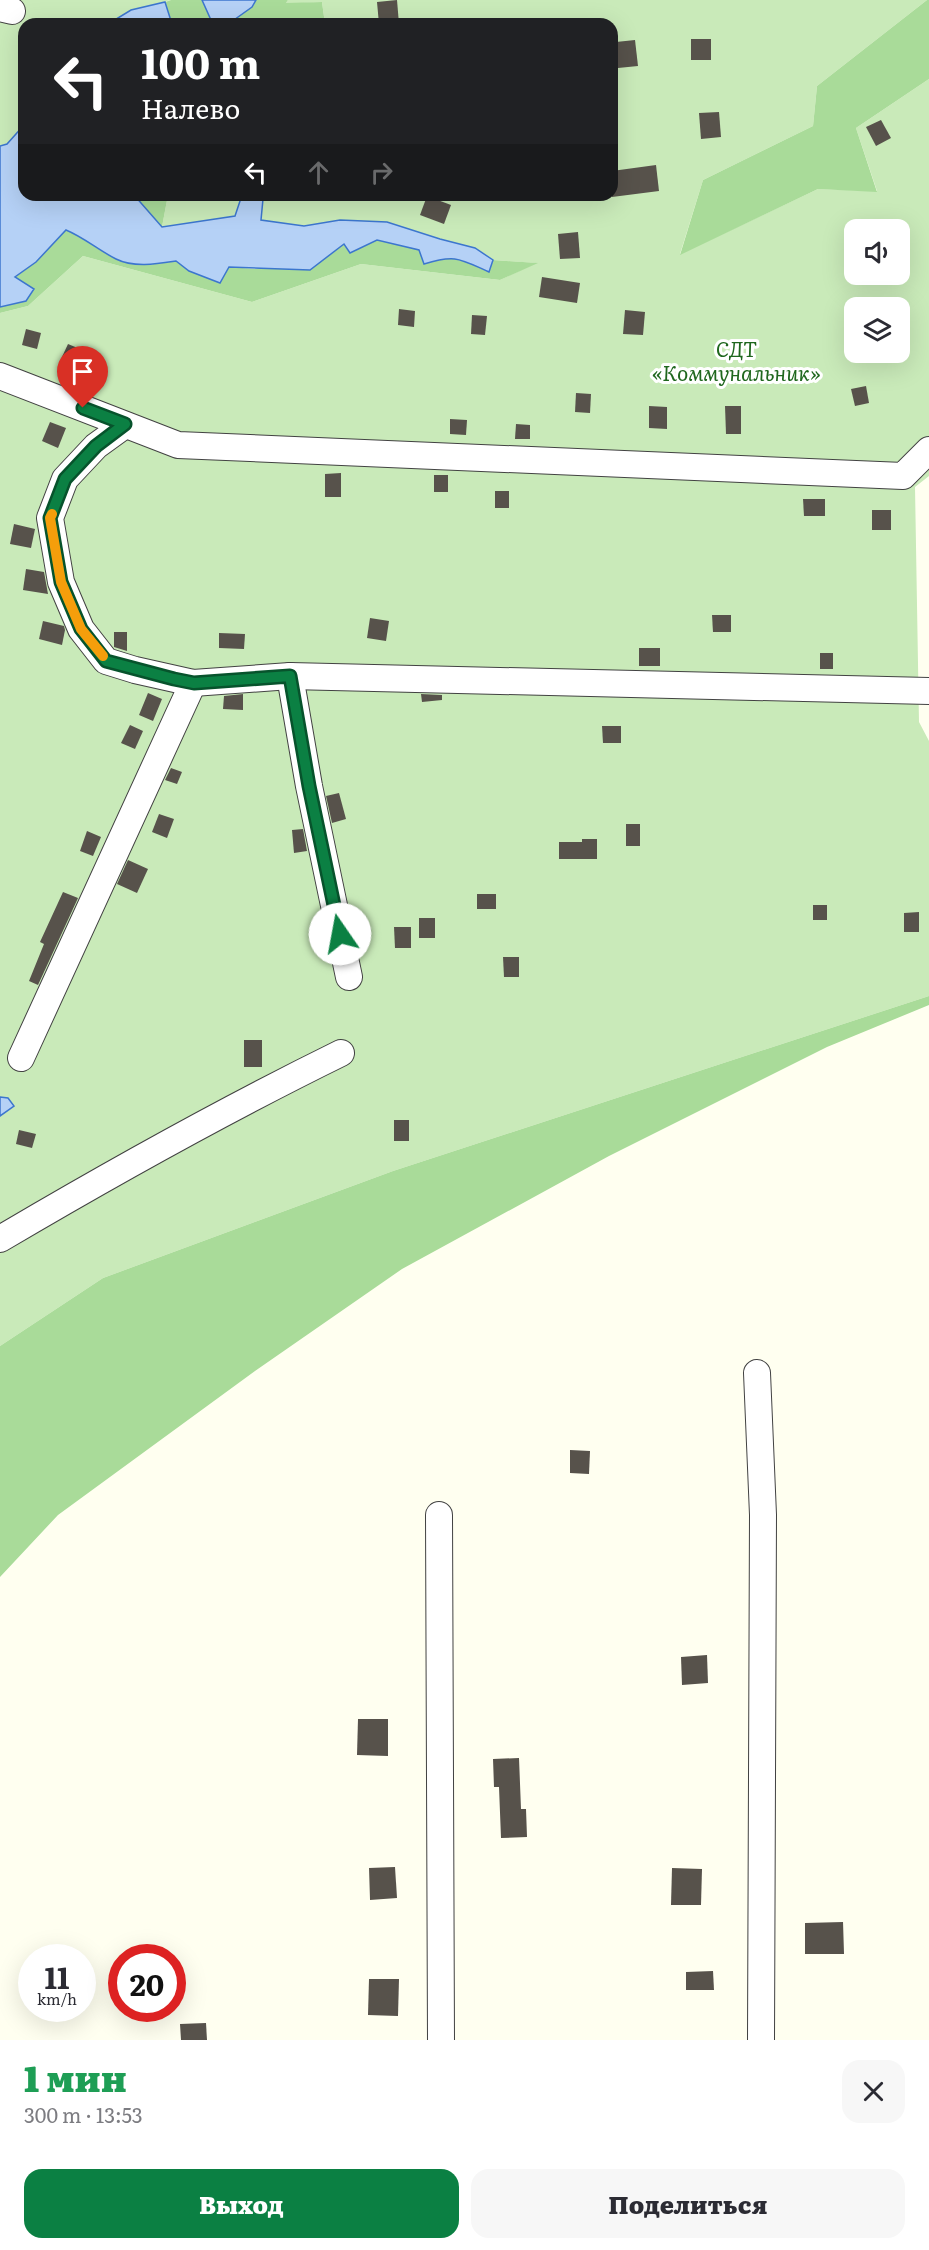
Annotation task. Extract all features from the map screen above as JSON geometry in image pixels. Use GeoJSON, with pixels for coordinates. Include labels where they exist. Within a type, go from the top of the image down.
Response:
{"type":"FeatureCollection","features":[{"type":"Feature","properties":{"kind":"lane"},"geometry":{"type":"LineString","coordinates":[[0,376],[178,445],[903,476],[929,450]]}},
{"type":"Feature","properties":{"kind":"lane"},"geometry":{"type":"LineString","coordinates":[[125,424],[96,446],[65,479],[50,518],[61,582],[81,629],[106,661],[194,683],[290,676],[929,692]]}},
{"type":"Feature","properties":{"kind":"lane"},"geometry":{"type":"LineString","coordinates":[[290,676],[309,786],[349,977]]}},
{"type":"Feature","properties":{"kind":"lane"},"geometry":{"type":"LineString","coordinates":[[21,1058],[194,683]]}},
{"type":"Feature","properties":{"kind":"lane"},"geometry":{"type":"LineString","coordinates":[[0,1239],[114,1171],[277,1084],[341,1053]]}},
{"type":"Feature","properties":{"kind":"lane"},"geometry":{"type":"LineString","coordinates":[[758,1373],[763,1515],[761,2040]]}},
{"type":"Feature","properties":{"kind":"lane"},"geometry":{"type":"LineString","coordinates":[[439,1515],[441,2040]]}},
{"type":"Feature","properties":{"kind":"green space"},"geometry":{"type":"Polygon","coordinates":[[[0,0],[171,0],[132,10],[118,18],[18,18],[18,132],[7,144],[0,146],[0,0]]]}},
{"type":"Feature","properties":{"kind":"green space"},"geometry":{"type":"Polygon","coordinates":[[[202,0],[210,18],[170,18],[165,2],[202,0]]]}},
{"type":"Feature","properties":{"kind":"green space"},"geometry":{"type":"Polygon","coordinates":[[[256,0],[288,0],[286,3],[322,2],[324,18],[217,18],[252,7],[256,0]]]}},
{"type":"Feature","properties":{"kind":"green space","name":"СДТ «Коммунальник»"},"geometry":{"type":"Polygon","coordinates":[[[288,0],[927,0],[817,86],[813,126],[703,180],[680,254],[818,189],[877,191],[856,128],[929,79],[929,476],[915,487],[919,722],[929,741],[929,996],[393,1171],[103,1278],[0,1346],[0,313],[28,306],[83,256],[252,302],[361,264],[500,280],[536,263],[493,260],[475,248],[340,220],[304,226],[260,220],[263,201],[618,201],[618,18],[324,18],[322,2],[285,4],[288,0]]]}},
{"type":"Feature","properties":{"kind":"green space"},"geometry":{"type":"Polygon","coordinates":[[[929,0],[929,79],[856,128],[877,192],[818,189],[680,255],[703,180],[813,126],[817,86],[929,0]]]}},
{"type":"Feature","properties":{"kind":"green space"},"geometry":{"type":"Polygon","coordinates":[[[139,201],[167,201],[162,227],[139,201]]]}},
{"type":"Feature","properties":{"kind":"green space"},"geometry":{"type":"Polygon","coordinates":[[[167,201],[240,201],[235,216],[162,227],[167,201]]]}},
{"type":"Feature","properties":{"kind":"green space"},"geometry":{"type":"Polygon","coordinates":[[[66,230],[123,262],[146,264],[176,261],[189,271],[229,267],[256,269],[345,244],[350,253],[377,240],[419,250],[424,263],[451,258],[489,272],[493,260],[538,263],[500,280],[361,264],[252,302],[83,256],[28,306],[0,313],[0,307],[26,301],[14,278],[36,262],[66,230]]]}},
{"type":"Feature","properties":{"kind":"green space"},"geometry":{"type":"Polygon","coordinates":[[[929,996],[929,1005],[827,1047],[609,1156],[402,1269],[255,1371],[58,1515],[0,1577],[0,1346],[103,1278],[393,1171],[929,996]]]}},
{"type":"Feature","properties":{"kind":"water"},"geometry":{"type":"Polygon","coordinates":[[[202,0],[256,0],[252,7],[237,18],[210,18],[202,0]]]}},
{"type":"Feature","properties":{"kind":"water"},"geometry":{"type":"Polygon","coordinates":[[[165,2],[170,18],[118,18],[131,10],[165,2]]]}},
{"type":"Feature","properties":{"kind":"water"},"geometry":{"type":"Polygon","coordinates":[[[18,132],[18,201],[139,201],[162,227],[235,216],[240,201],[263,201],[261,220],[304,226],[340,220],[387,222],[475,248],[493,260],[489,272],[458,259],[444,259],[424,264],[419,250],[377,240],[350,253],[344,244],[310,270],[229,267],[220,283],[189,271],[176,261],[146,264],[123,262],[66,230],[36,262],[15,277],[34,289],[26,301],[0,307],[0,146],[7,144],[18,132]]]}},
{"type":"Feature","properties":{"kind":"water"},"geometry":{"type":"Polygon","coordinates":[[[0,1097],[8,1098],[14,1106],[0,1116],[0,1097]]]}},
{"type":"Feature","properties":{"kind":"building"},"geometry":{"type":"Polygon","coordinates":[[[397,0],[398,18],[378,18],[377,2],[397,0]]]}},
{"type":"Feature","properties":{"kind":"building"},"geometry":{"type":"Polygon","coordinates":[[[691,39],[711,39],[711,60],[691,60],[691,39]]]}},
{"type":"Feature","properties":{"kind":"building"},"geometry":{"type":"Polygon","coordinates":[[[635,40],[638,66],[618,68],[618,42],[635,40]]]}},
{"type":"Feature","properties":{"kind":"building"},"geometry":{"type":"Polygon","coordinates":[[[719,112],[721,137],[701,139],[699,113],[719,112]]]}},
{"type":"Feature","properties":{"kind":"building"},"geometry":{"type":"Polygon","coordinates":[[[881,120],[891,138],[876,146],[866,127],[881,120]]]}},
{"type":"Feature","properties":{"kind":"building"},"geometry":{"type":"Polygon","coordinates":[[[656,165],[659,191],[618,196],[618,170],[656,165]]]}},
{"type":"Feature","properties":{"kind":"building"},"geometry":{"type":"Polygon","coordinates":[[[425,201],[440,201],[451,205],[444,224],[420,215],[425,201]]]}},
{"type":"Feature","properties":{"kind":"building"},"geometry":{"type":"Polygon","coordinates":[[[578,232],[580,258],[560,259],[558,234],[578,232]]]}},
{"type":"Feature","properties":{"kind":"building"},"geometry":{"type":"Polygon","coordinates":[[[542,277],[580,283],[577,303],[539,297],[542,277]]]}},
{"type":"Feature","properties":{"kind":"building"},"geometry":{"type":"Polygon","coordinates":[[[399,309],[415,311],[414,327],[398,325],[399,309]]]}},
{"type":"Feature","properties":{"kind":"building"},"geometry":{"type":"Polygon","coordinates":[[[625,310],[645,312],[643,335],[623,334],[625,310]]]}},
{"type":"Feature","properties":{"kind":"building"},"geometry":{"type":"Polygon","coordinates":[[[472,315],[487,316],[485,335],[471,334],[472,315]]]}},
{"type":"Feature","properties":{"kind":"building"},"geometry":{"type":"Polygon","coordinates":[[[26,329],[41,333],[37,349],[22,345],[26,329]]]}},
{"type":"Feature","properties":{"kind":"building"},"geometry":{"type":"Polygon","coordinates":[[[68,344],[80,349],[75,362],[62,357],[68,344]]]}},
{"type":"Feature","properties":{"kind":"building"},"geometry":{"type":"Polygon","coordinates":[[[866,386],[869,403],[855,406],[851,389],[866,386]]]}},
{"type":"Feature","properties":{"kind":"building"},"geometry":{"type":"Polygon","coordinates":[[[576,393],[591,394],[590,413],[575,412],[576,393]]]}},
{"type":"Feature","properties":{"kind":"building"},"geometry":{"type":"Polygon","coordinates":[[[649,406],[667,407],[667,429],[649,428],[649,406]]]}},
{"type":"Feature","properties":{"kind":"building"},"geometry":{"type":"Polygon","coordinates":[[[725,406],[741,406],[741,434],[726,434],[725,406]]]}},
{"type":"Feature","properties":{"kind":"building"},"geometry":{"type":"Polygon","coordinates":[[[450,419],[467,420],[466,435],[450,434],[450,419]]]}},
{"type":"Feature","properties":{"kind":"building"},"geometry":{"type":"Polygon","coordinates":[[[50,422],[66,428],[58,448],[42,441],[50,422]]]}},
{"type":"Feature","properties":{"kind":"building"},"geometry":{"type":"Polygon","coordinates":[[[516,424],[530,425],[530,439],[515,439],[516,424]]]}},
{"type":"Feature","properties":{"kind":"building"},"geometry":{"type":"Polygon","coordinates":[[[341,473],[341,497],[325,497],[325,474],[341,473]]]}},
{"type":"Feature","properties":{"kind":"building"},"geometry":{"type":"Polygon","coordinates":[[[434,475],[448,475],[448,492],[434,492],[434,475]]]}},
{"type":"Feature","properties":{"kind":"building"},"geometry":{"type":"Polygon","coordinates":[[[495,491],[509,491],[509,508],[495,508],[495,491]]]}},
{"type":"Feature","properties":{"kind":"building"},"geometry":{"type":"Polygon","coordinates":[[[803,499],[825,499],[825,516],[804,516],[803,499]]]}},
{"type":"Feature","properties":{"kind":"building"},"geometry":{"type":"Polygon","coordinates":[[[872,510],[891,510],[891,530],[872,530],[872,510]]]}},
{"type":"Feature","properties":{"kind":"building"},"geometry":{"type":"Polygon","coordinates":[[[14,524],[35,529],[31,548],[10,544],[14,524]]]}},
{"type":"Feature","properties":{"kind":"building"},"geometry":{"type":"Polygon","coordinates":[[[26,569],[44,572],[48,594],[23,590],[26,569]]]}},
{"type":"Feature","properties":{"kind":"building"},"geometry":{"type":"Polygon","coordinates":[[[712,615],[731,615],[731,632],[713,632],[712,615]]]}},
{"type":"Feature","properties":{"kind":"building"},"geometry":{"type":"Polygon","coordinates":[[[370,618],[389,621],[386,641],[367,638],[370,618]]]}},
{"type":"Feature","properties":{"kind":"building"},"geometry":{"type":"Polygon","coordinates":[[[43,621],[64,626],[62,645],[39,639],[43,621]]]}},
{"type":"Feature","properties":{"kind":"building"},"geometry":{"type":"Polygon","coordinates":[[[114,632],[127,632],[127,651],[114,647],[114,632]]]}},
{"type":"Feature","properties":{"kind":"building"},"geometry":{"type":"Polygon","coordinates":[[[219,633],[245,634],[244,649],[219,648],[219,633]]]}},
{"type":"Feature","properties":{"kind":"building"},"geometry":{"type":"Polygon","coordinates":[[[639,648],[660,648],[660,666],[639,666],[639,648]]]}},
{"type":"Feature","properties":{"kind":"building"},"geometry":{"type":"Polygon","coordinates":[[[820,653],[833,653],[833,669],[820,669],[820,653]]]}},
{"type":"Feature","properties":{"kind":"building"},"geometry":{"type":"Polygon","coordinates":[[[148,693],[162,699],[153,721],[139,715],[148,693]]]}},
{"type":"Feature","properties":{"kind":"building"},"geometry":{"type":"Polygon","coordinates":[[[243,694],[243,710],[223,709],[224,696],[243,694]]]}},
{"type":"Feature","properties":{"kind":"building"},"geometry":{"type":"Polygon","coordinates":[[[421,694],[442,695],[442,700],[422,702],[421,694]]]}},
{"type":"Feature","properties":{"kind":"building"},"geometry":{"type":"Polygon","coordinates":[[[130,725],[143,731],[135,749],[121,743],[130,725]]]}},
{"type":"Feature","properties":{"kind":"building"},"geometry":{"type":"Polygon","coordinates":[[[602,726],[621,726],[621,743],[603,743],[602,726]]]}},
{"type":"Feature","properties":{"kind":"building"},"geometry":{"type":"Polygon","coordinates":[[[171,768],[182,772],[177,784],[165,780],[171,768]]]}},
{"type":"Feature","properties":{"kind":"building"},"geometry":{"type":"Polygon","coordinates":[[[339,793],[346,819],[332,823],[326,796],[339,793]]]}},
{"type":"Feature","properties":{"kind":"building"},"geometry":{"type":"Polygon","coordinates":[[[159,814],[174,819],[167,838],[152,832],[159,814]]]}},
{"type":"Feature","properties":{"kind":"building"},"geometry":{"type":"Polygon","coordinates":[[[626,824],[640,824],[640,846],[626,846],[626,824]]]}},
{"type":"Feature","properties":{"kind":"building"},"geometry":{"type":"Polygon","coordinates":[[[303,829],[307,851],[294,853],[292,830],[303,829]]]}},
{"type":"Feature","properties":{"kind":"building"},"geometry":{"type":"Polygon","coordinates":[[[87,831],[101,837],[93,856],[80,851],[87,831]]]}},
{"type":"Feature","properties":{"kind":"building"},"geometry":{"type":"Polygon","coordinates":[[[582,839],[597,839],[597,859],[559,859],[559,842],[582,842],[582,839]]]}},
{"type":"Feature","properties":{"kind":"building"},"geometry":{"type":"Polygon","coordinates":[[[128,860],[148,869],[137,893],[117,884],[128,860]]]}},
{"type":"Feature","properties":{"kind":"building"},"geometry":{"type":"Polygon","coordinates":[[[63,892],[78,898],[38,985],[29,981],[44,944],[40,942],[63,892]]]}},
{"type":"Feature","properties":{"kind":"building"},"geometry":{"type":"Polygon","coordinates":[[[477,894],[496,894],[496,909],[477,909],[477,894]]]}},
{"type":"Feature","properties":{"kind":"building"},"geometry":{"type":"Polygon","coordinates":[[[813,905],[827,905],[827,920],[813,920],[813,905]]]}},
{"type":"Feature","properties":{"kind":"building"},"geometry":{"type":"Polygon","coordinates":[[[919,912],[919,932],[904,932],[904,913],[919,912]]]}},
{"type":"Feature","properties":{"kind":"building"},"geometry":{"type":"Polygon","coordinates":[[[419,918],[435,918],[435,938],[419,938],[419,918]]]}},
{"type":"Feature","properties":{"kind":"building"},"geometry":{"type":"Polygon","coordinates":[[[394,927],[411,927],[411,948],[395,948],[394,927]]]}},
{"type":"Feature","properties":{"kind":"building"},"geometry":{"type":"Polygon","coordinates":[[[503,957],[519,957],[519,977],[504,977],[503,957]]]}},
{"type":"Feature","properties":{"kind":"building"},"geometry":{"type":"Polygon","coordinates":[[[244,1040],[262,1040],[262,1067],[244,1067],[244,1040]]]}},
{"type":"Feature","properties":{"kind":"building"},"geometry":{"type":"Polygon","coordinates":[[[394,1120],[409,1120],[409,1141],[394,1141],[394,1120]]]}},
{"type":"Feature","properties":{"kind":"building"},"geometry":{"type":"Polygon","coordinates":[[[19,1130],[36,1134],[32,1148],[16,1144],[19,1130]]]}},
{"type":"Feature","properties":{"kind":"building"},"geometry":{"type":"Polygon","coordinates":[[[570,1450],[590,1451],[589,1474],[570,1473],[570,1450]]]}},
{"type":"Feature","properties":{"kind":"building"},"geometry":{"type":"Polygon","coordinates":[[[707,1655],[708,1683],[682,1685],[681,1657],[707,1655]]]}},
{"type":"Feature","properties":{"kind":"building"},"geometry":{"type":"Polygon","coordinates":[[[358,1719],[388,1719],[388,1756],[357,1755],[358,1719]]]}},
{"type":"Feature","properties":{"kind":"building"},"geometry":{"type":"Polygon","coordinates":[[[519,1758],[521,1809],[526,1809],[527,1837],[501,1838],[499,1787],[494,1787],[493,1759],[519,1758]]]}},
{"type":"Feature","properties":{"kind":"building"},"geometry":{"type":"Polygon","coordinates":[[[395,1867],[397,1898],[370,1900],[369,1868],[395,1867]]]}},
{"type":"Feature","properties":{"kind":"building"},"geometry":{"type":"Polygon","coordinates":[[[672,1868],[702,1869],[701,1905],[671,1905],[672,1868]]]}},
{"type":"Feature","properties":{"kind":"building"},"geometry":{"type":"Polygon","coordinates":[[[843,1922],[844,1954],[805,1954],[805,1923],[843,1922]]]}},
{"type":"Feature","properties":{"kind":"building"},"geometry":{"type":"Polygon","coordinates":[[[713,1971],[714,1990],[686,1990],[686,1972],[713,1971]]]}},
{"type":"Feature","properties":{"kind":"building"},"geometry":{"type":"Polygon","coordinates":[[[369,1979],[399,1979],[398,2016],[368,2015],[369,1979]]]}},
{"type":"Feature","properties":{"kind":"building"},"geometry":{"type":"Polygon","coordinates":[[[206,2023],[207,2040],[181,2040],[180,2024],[206,2023]]]}},
{"type":"Feature","properties":{"kind":"slow traffic"},"geometry":{"type":"LineString","coordinates":[[52,514],[50,518],[61,582],[81,629],[103,656]]}},
{"type":"Feature","properties":{"kind":"route"},"geometry":{"type":"LineString","coordinates":[[83,408],[125,424],[96,446],[65,479],[50,518],[61,582],[81,629],[106,661],[174,679],[194,683],[290,676],[309,786],[340,934]]}}]}
